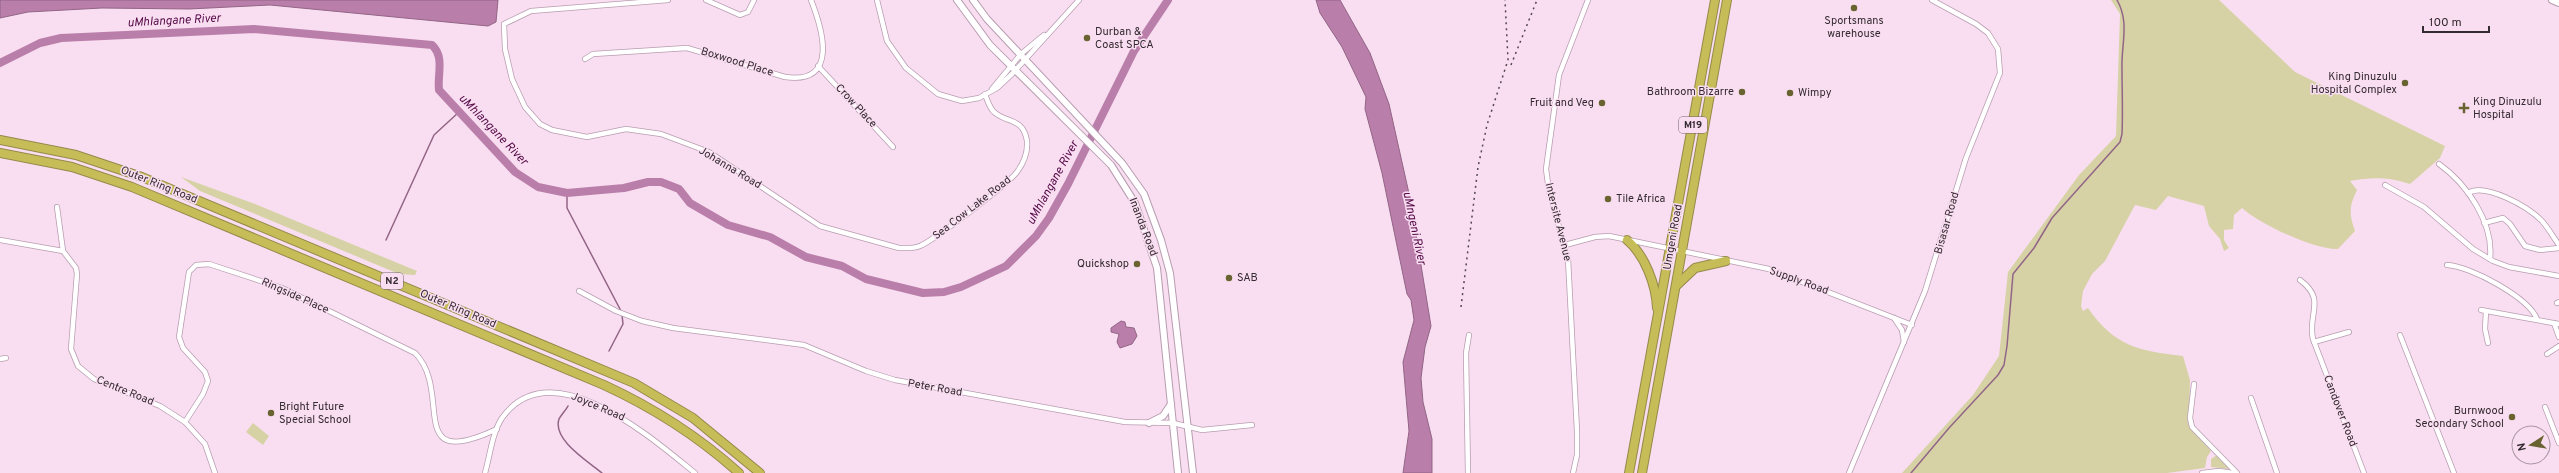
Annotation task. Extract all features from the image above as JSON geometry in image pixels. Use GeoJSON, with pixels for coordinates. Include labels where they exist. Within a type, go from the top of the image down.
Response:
{"type":"FeatureCollection","features":[{"type":"Feature","properties":{"kind":"highway","name":"Umgeni Road"},"geometry":{"type":"LineString","coordinates":[[1629,473],[1715,0]]}},
{"type":"Feature","properties":{"kind":"highway","name":"Umgeni Road"},"geometry":{"type":"LineString","coordinates":[[1642,473],[1727,0]]}},
{"type":"Feature","properties":{"kind":"highway","name":"Outer Ring Road"},"geometry":{"type":"LineString","coordinates":[[0,140],[76,154],[142,177],[613,374],[640,387],[693,418],[760,473]]}},
{"type":"Feature","properties":{"kind":"highway","name":"Outer Ring Road"},"geometry":{"type":"LineString","coordinates":[[0,154],[72,167],[132,188],[604,386],[671,421],[704,444],[739,473]]}},
{"type":"Feature","properties":{"kind":"highway"},"geometry":{"type":"LineString","coordinates":[[1627,240],[1640,255],[1654,287],[1657,325]]}},
{"type":"Feature","properties":{"kind":"highway"},"geometry":{"type":"LineString","coordinates":[[1676,286],[1695,268],[1726,261]]}},
{"type":"Feature","properties":{"kind":"main road","name":"Inanda Road"},"geometry":{"type":"LineString","coordinates":[[957,0],[981,35],[1102,156],[1123,182],[1135,203],[1154,254],[1160,290],[1178,473]]}},
{"type":"Feature","properties":{"kind":"main road","name":"Inanda Road"},"geometry":{"type":"LineString","coordinates":[[972,0],[987,19],[1108,147],[1130,173],[1144,194],[1168,261],[1193,473]]}},
{"type":"Feature","properties":{"kind":"main road"},"geometry":{"type":"LineString","coordinates":[[2552,0],[2559,3]]}},
{"type":"Feature","properties":{"kind":"main road"},"geometry":{"type":"LineString","coordinates":[[1149,423],[1163,416],[1171,404]]}},
{"type":"Feature","properties":{"kind":"street","name":"Johanna Road"},"geometry":{"type":"LineString","coordinates":[[668,0],[531,11],[504,24],[505,49],[512,78],[525,107],[540,124],[552,130],[587,137],[626,129],[661,134],[709,152],[820,226],[855,236]]}},
{"type":"Feature","properties":{"kind":"street"},"geometry":{"type":"LineString","coordinates":[[706,0],[740,15],[748,12],[754,0]]}},
{"type":"Feature","properties":{"kind":"street"},"geometry":{"type":"LineString","coordinates":[[811,0],[824,43],[822,57],[818,66]]}},
{"type":"Feature","properties":{"kind":"street"},"geometry":{"type":"LineString","coordinates":[[877,0],[887,41],[906,68],[926,86],[938,94],[956,101],[968,101],[985,94],[992,89],[994,84],[1013,68],[1079,0]]}},
{"type":"Feature","properties":{"kind":"street","name":"Intersite Avenue"},"geometry":{"type":"LineString","coordinates":[[1573,473],[1577,455],[1577,431],[1570,279],[1565,245],[1548,186],[1546,162],[1560,72],[1588,0]]}},
{"type":"Feature","properties":{"kind":"street","name":"Bisasar Road"},"geometry":{"type":"LineString","coordinates":[[1849,473],[1912,325],[1935,263],[1978,125],[1998,82],[2001,64],[1995,43],[1983,28],[1932,0]]}},
{"type":"Feature","properties":{"kind":"street","name":"Boxwood Place"},"geometry":{"type":"LineString","coordinates":[[585,58],[593,54],[687,48],[792,78],[805,75],[818,66]]}},
{"type":"Feature","properties":{"kind":"street","name":"Crow Place"},"geometry":{"type":"LineString","coordinates":[[818,66],[894,147]]}},
{"type":"Feature","properties":{"kind":"street","name":"Sea Cow Lake Road"},"geometry":{"type":"LineString","coordinates":[[855,236],[899,248],[922,246],[1017,172],[1026,153],[1025,135],[1014,121],[992,110],[985,94]]}},
{"type":"Feature","properties":{"kind":"street"},"geometry":{"type":"LineString","coordinates":[[2439,164],[2452,173],[2468,193],[2484,223],[2491,241],[2490,259]]}},
{"type":"Feature","properties":{"kind":"street"},"geometry":{"type":"LineString","coordinates":[[2385,185],[2424,206],[2473,249],[2490,259],[2509,267],[2559,276]]}},
{"type":"Feature","properties":{"kind":"street"},"geometry":{"type":"LineString","coordinates":[[2468,193],[2480,191],[2509,198],[2540,219],[2559,247],[2540,250],[2525,246],[2510,224],[2503,218],[2484,223]]}},
{"type":"Feature","properties":{"kind":"street","name":"Centre Road"},"geometry":{"type":"LineString","coordinates":[[57,207],[63,251],[77,274],[71,349],[78,366],[94,379],[160,406],[185,422],[205,444],[215,473]]}},
{"type":"Feature","properties":{"kind":"street","name":"Supply Road"},"geometry":{"type":"LineString","coordinates":[[1565,245],[1595,237],[1609,236],[1670,250],[1769,269],[1912,325]]}},
{"type":"Feature","properties":{"kind":"street"},"geometry":{"type":"LineString","coordinates":[[0,240],[63,251]]}},
{"type":"Feature","properties":{"kind":"street","name":"Ringside Place"},"geometry":{"type":"LineString","coordinates":[[185,422],[203,394],[208,381],[201,366],[183,348],[178,330],[189,272],[196,265],[209,264],[282,288],[415,353],[429,372],[435,422],[438,432],[445,439],[456,443],[464,443],[497,429]]}},
{"type":"Feature","properties":{"kind":"street"},"geometry":{"type":"LineString","coordinates":[[2447,265],[2460,268],[2494,283],[2528,306],[2537,319]]}},
{"type":"Feature","properties":{"kind":"street","name":"Candover Road"},"geometry":{"type":"LineString","coordinates":[[2300,280],[2314,298],[2315,311],[2312,331],[2314,342],[2364,473]]}},
{"type":"Feature","properties":{"kind":"street","name":"Peter Road"},"geometry":{"type":"LineString","coordinates":[[579,291],[623,314],[673,328],[804,345],[866,371],[894,380],[1125,422],[1173,423],[1202,430],[1252,425]]}},
{"type":"Feature","properties":{"kind":"street"},"geometry":{"type":"LineString","coordinates":[[2488,343],[2483,311],[2537,319],[2556,324],[2559,337]]}},
{"type":"Feature","properties":{"kind":"street"},"geometry":{"type":"LineString","coordinates":[[1894,317],[1900,328],[1904,342]]}},
{"type":"Feature","properties":{"kind":"street"},"geometry":{"type":"LineString","coordinates":[[2314,342],[2349,332]]}},
{"type":"Feature","properties":{"kind":"street"},"geometry":{"type":"LineString","coordinates":[[1468,473],[1466,352],[1469,335]]}},
{"type":"Feature","properties":{"kind":"street"},"geometry":{"type":"LineString","coordinates":[[2400,335],[2454,473]]}},
{"type":"Feature","properties":{"kind":"street"},"geometry":{"type":"LineString","coordinates":[[2547,354],[2559,346]]}},
{"type":"Feature","properties":{"kind":"street"},"geometry":{"type":"LineString","coordinates":[[0,359],[6,358]]}},
{"type":"Feature","properties":{"kind":"street"},"geometry":{"type":"LineString","coordinates":[[2194,384],[2190,418],[2192,427],[2237,473]]}},
{"type":"Feature","properties":{"kind":"street","name":"Joyce Road"},"geometry":{"type":"LineString","coordinates":[[485,473],[497,429],[508,412],[527,398],[548,393],[565,394],[630,422],[695,473]]}},
{"type":"Feature","properties":{"kind":"street"},"geometry":{"type":"LineString","coordinates":[[2251,398],[2277,473]]}},
{"type":"Feature","properties":{"kind":"street"},"geometry":{"type":"LineString","coordinates":[[2545,407],[2559,442]]}},
{"type":"Feature","properties":{"kind":"street"},"geometry":{"type":"LineString","coordinates":[[2202,473],[2219,471],[2233,473]]}},
{"type":"Feature","properties":{"kind":"shaded area"},"geometry":{"type":"Polygon","coordinates":[[[2111,0],[2219,0],[2295,72],[2445,146],[2440,158],[2410,184],[2380,178],[2350,181],[2357,190],[2351,206],[2351,215],[2355,231],[2338,249],[2302,241],[2261,221],[2242,208],[2234,215],[2233,229],[2224,230],[2224,240],[2229,248],[2224,251],[2220,239],[2209,226],[2204,206],[2168,196],[2156,210],[2135,205],[2105,261],[2092,274],[2083,291],[2081,306],[2083,311],[2088,308],[2098,321],[2118,339],[2140,349],[2183,356],[2190,380],[2189,422],[2211,451],[2207,457],[2205,468],[2167,473],[1902,473],[1973,395],[1999,356],[2008,272],[2079,175],[2116,136],[2120,14],[2111,0]]]}},
{"type":"Feature","properties":{"kind":"shaded area"},"geometry":{"type":"Polygon","coordinates":[[[181,177],[255,204],[417,271],[415,275],[399,274],[200,191],[181,177]]]}},
{"type":"Feature","properties":{"kind":"shaded area"},"geometry":{"type":"Polygon","coordinates":[[[253,423],[269,436],[263,445],[246,432],[253,423]]]}},
{"type":"Feature","properties":{"kind":"shaded area"},"geometry":{"type":"Polygon","coordinates":[[[2217,455],[2230,468],[2229,469],[2211,467],[2211,459],[2217,455]]]}},
{"type":"Feature","properties":{"kind":"water"},"geometry":{"type":"Polygon","coordinates":[[[0,0],[498,0],[496,22],[488,26],[270,5],[189,9],[102,8],[28,12],[0,18],[0,0]]]}},
{"type":"Feature","properties":{"kind":"water","name":"uMngeni River"},"geometry":{"type":"Polygon","coordinates":[[[1316,0],[1340,0],[1370,53],[1389,104],[1410,198],[1431,326],[1425,347],[1421,378],[1423,402],[1432,439],[1432,473],[1403,473],[1409,431],[1403,362],[1414,320],[1411,300],[1407,294],[1382,173],[1365,109],[1366,97],[1342,47],[1320,13],[1316,0]]]}},
{"type":"Feature","properties":{"kind":"water"},"geometry":{"type":"Polygon","coordinates":[[[1121,321],[1125,322],[1126,327],[1134,328],[1137,336],[1132,344],[1120,348],[1117,342],[1119,334],[1111,332],[1111,328],[1121,321]]]}},
{"type":"Feature","properties":{"kind":"waterway","name":"uMhlangane River"},"geometry":{"type":"LineString","coordinates":[[0,63],[40,43],[61,38],[254,29],[432,45],[438,55],[440,66],[439,90],[515,172],[538,187],[567,193],[624,188],[648,182],[661,182],[679,189],[690,203],[728,225],[770,237],[806,257],[842,266],[866,279],[923,293],[944,292],[961,287],[1006,266],[1036,236],[1049,218],[1068,184],[1134,51],[1168,0]]}},
{"type":"Feature","properties":{"kind":"waterway"},"geometry":{"type":"LineString","coordinates":[[1911,473],[1949,428],[1998,375],[2004,365],[2007,346],[2013,274],[2034,248],[2052,218],[2120,142],[2122,134],[2122,60],[2124,25],[2121,9],[2117,0]]}},
{"type":"Feature","properties":{"kind":"waterway"},"geometry":{"type":"LineString","coordinates":[[386,240],[434,135],[459,112]]}},
{"type":"Feature","properties":{"kind":"waterway"},"geometry":{"type":"LineString","coordinates":[[567,193],[567,208],[621,311]]}},
{"type":"Feature","properties":{"kind":"waterway"},"geometry":{"type":"LineString","coordinates":[[609,351],[623,324],[622,315]]}},
{"type":"Feature","properties":{"kind":"waterway"},"geometry":{"type":"LineString","coordinates":[[568,406],[559,419],[558,427],[561,435],[573,450],[602,473]]}},
{"type":"Feature","properties":{"kind":"railway"},"geometry":{"type":"LineString","coordinates":[[1461,307],[1478,167],[1487,125],[1508,60],[1505,0]]}},
{"type":"Feature","properties":{"kind":"railway"},"geometry":{"type":"LineString","coordinates":[[1511,65],[1537,0]]}},
{"type":"Feature","properties":{"kind":"place","name":"Sportsmans warehouse"},"geometry":{"type":"Point","coordinates":[1854,8]}},
{"type":"Feature","properties":{"kind":"place","name":"Durban & Coast SPCA"},"geometry":{"type":"Point","coordinates":[1087,38]}},
{"type":"Feature","properties":{"kind":"place","name":"King Dinuzulu Hospital Complex"},"geometry":{"type":"Point","coordinates":[2405,83]}},
{"type":"Feature","properties":{"kind":"place","name":"Bathroom Bizarre"},"geometry":{"type":"Point","coordinates":[1742,92]}},
{"type":"Feature","properties":{"kind":"place","name":"Wimpy"},"geometry":{"type":"Point","coordinates":[1790,93]}},
{"type":"Feature","properties":{"kind":"place","name":"Fruit and Veg"},"geometry":{"type":"Point","coordinates":[1602,103]}},
{"type":"Feature","properties":{"kind":"place","name":"King Dinuzulu Hospital"},"geometry":{"type":"Point","coordinates":[2464,108]}},
{"type":"Feature","properties":{"kind":"place","name":"Tile Africa"},"geometry":{"type":"Point","coordinates":[1608,199]}},
{"type":"Feature","properties":{"kind":"place","name":"Quickshop"},"geometry":{"type":"Point","coordinates":[1137,264]}},
{"type":"Feature","properties":{"kind":"place","name":"SAB"},"geometry":{"type":"Point","coordinates":[1229,278]}},
{"type":"Feature","properties":{"kind":"place","name":"Bright Future Special School"},"geometry":{"type":"Point","coordinates":[271,413]}},
{"type":"Feature","properties":{"kind":"place","name":"Burnwood Secondary School"},"geometry":{"type":"Point","coordinates":[2512,417]}}]}
